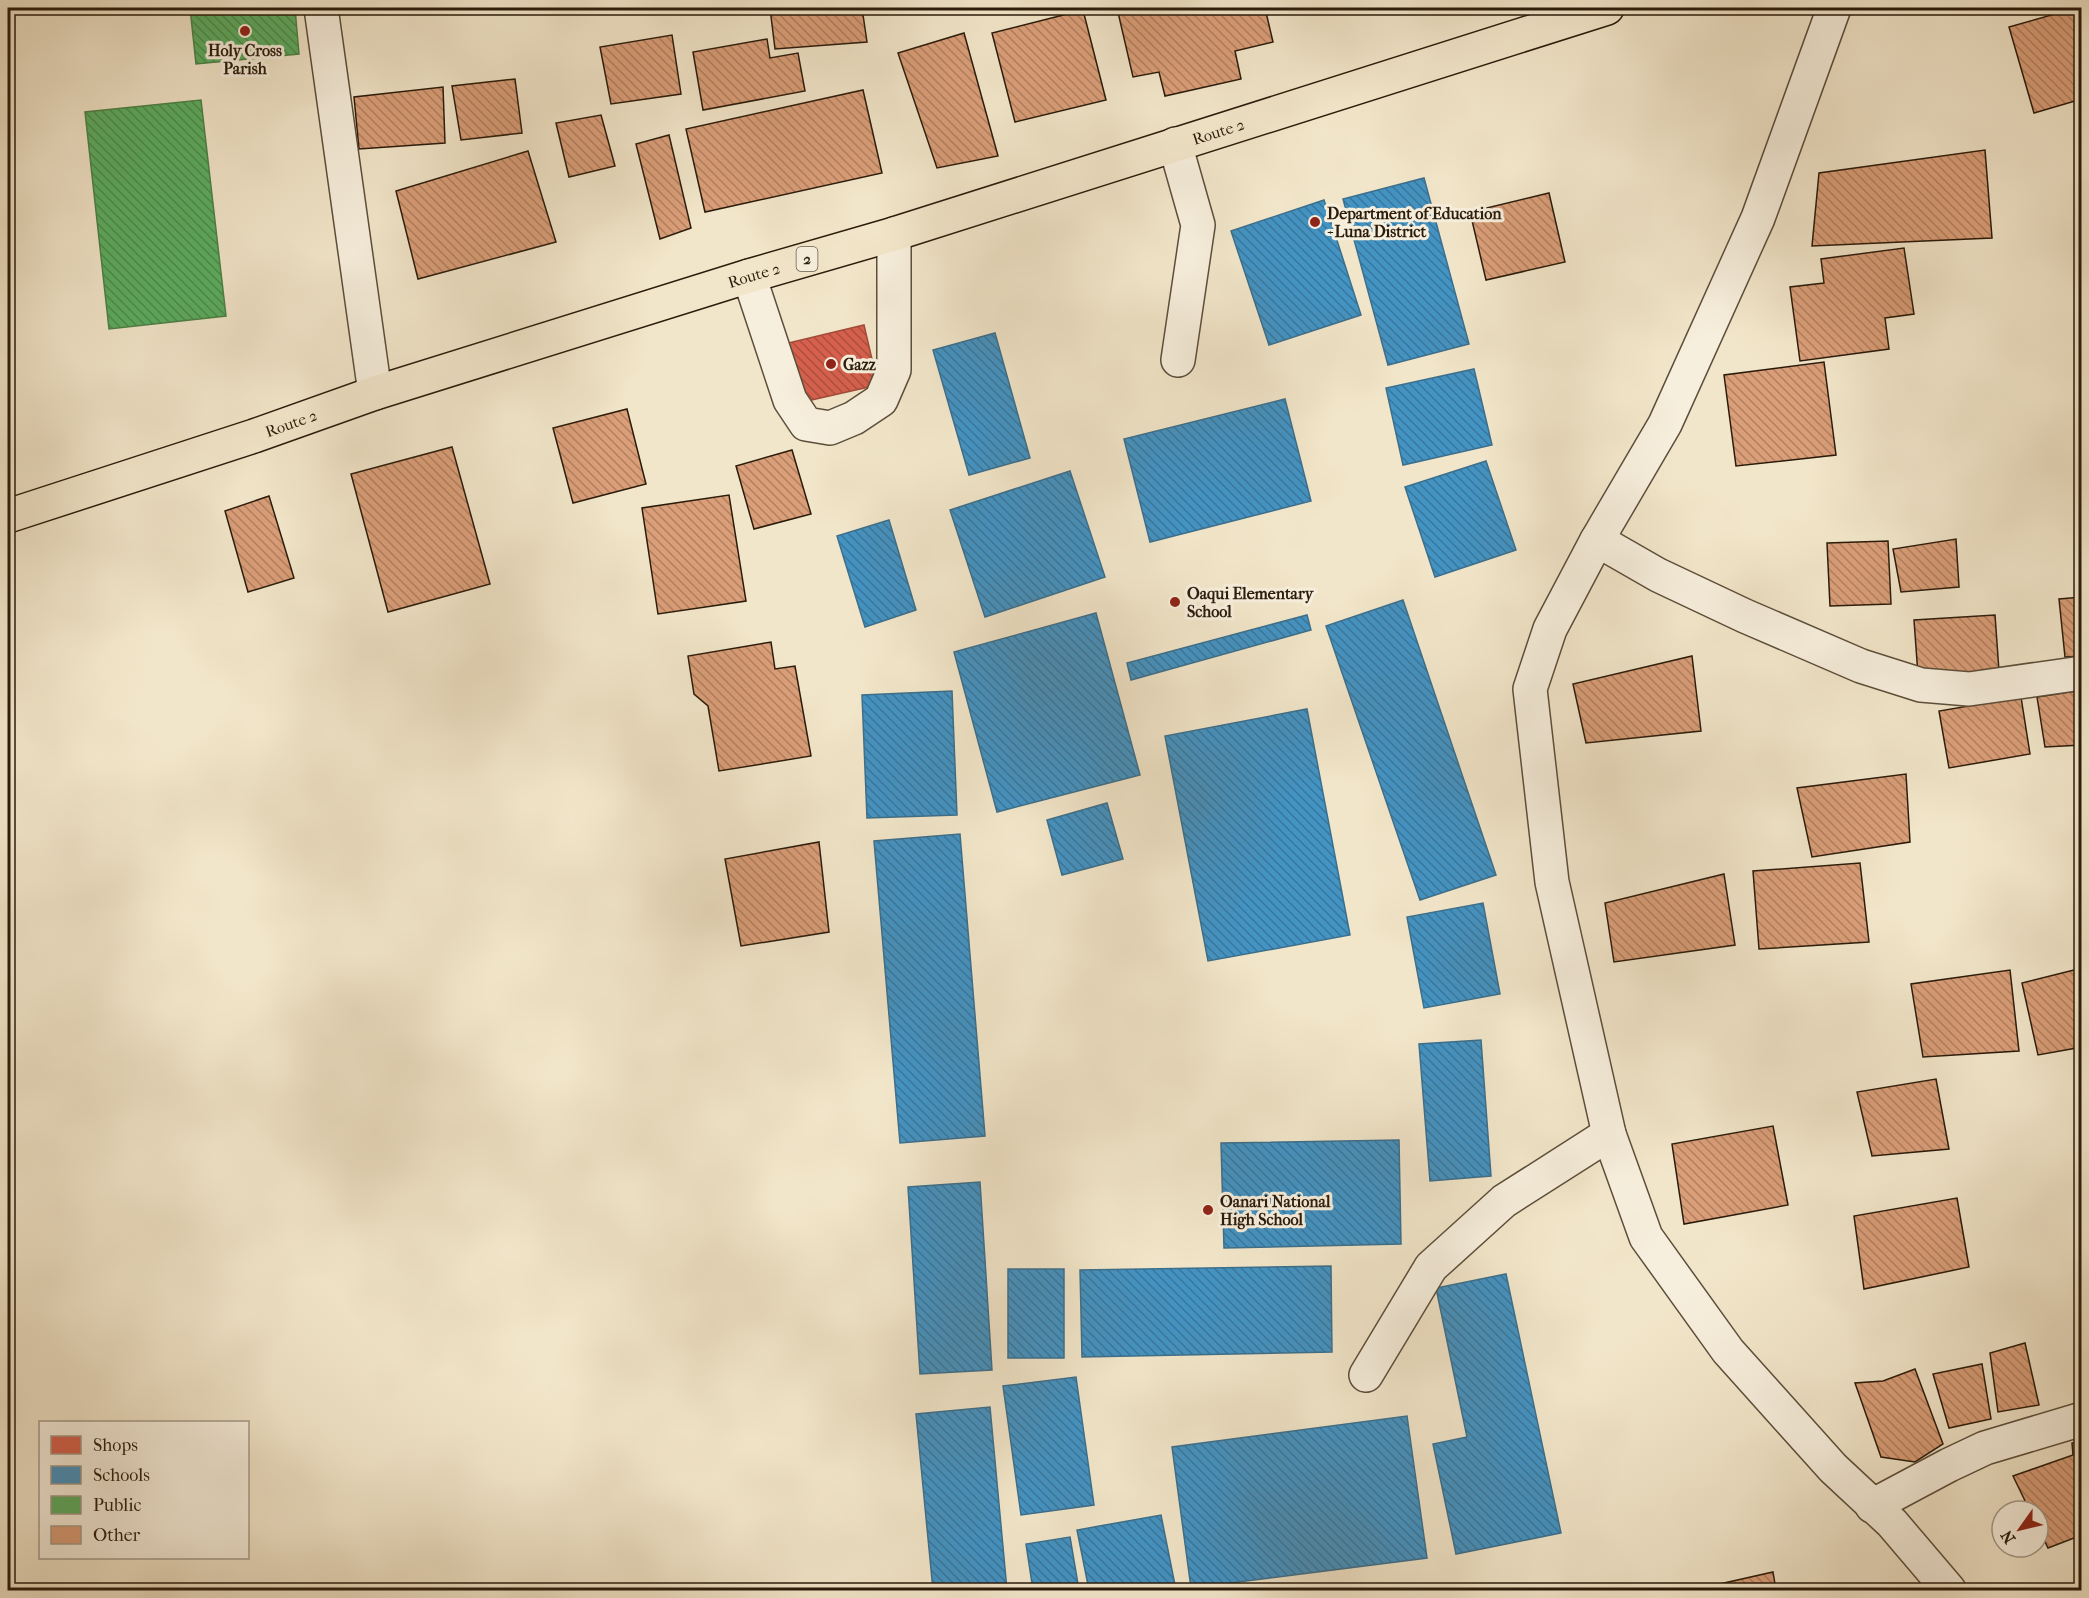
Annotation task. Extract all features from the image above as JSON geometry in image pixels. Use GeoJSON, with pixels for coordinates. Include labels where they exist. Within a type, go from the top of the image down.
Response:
{"type":"FeatureCollection","features":[{"type":"Feature","properties":{"kind":"highway","name":"Route 2"},"geometry":{"type":"LineString","coordinates":[[8,516],[254,436],[375,393],[749,276],[894,234],[1607,8]]}},
{"type":"Feature","properties":{"kind":"street"},"geometry":{"type":"LineString","coordinates":[[321,8],[375,393]]}},
{"type":"Feature","properties":{"kind":"street"},"geometry":{"type":"LineString","coordinates":[[1834,8],[1758,218],[1665,424],[1597,540],[1550,629],[1530,689],[1552,882],[1609,1134],[1646,1237],[1728,1351],[1833,1468],[1892,1523],[1948,1590]]}},
{"type":"Feature","properties":{"kind":"street"},"geometry":{"type":"LineString","coordinates":[[1175,144],[1198,225],[1178,360]]}},
{"type":"Feature","properties":{"kind":"street"},"geometry":{"type":"LineString","coordinates":[[749,276],[790,400],[806,424],[830,428],[854,418],[881,400],[894,370],[894,234]]}},
{"type":"Feature","properties":{"kind":"street"},"geometry":{"type":"LineString","coordinates":[[1597,540],[1658,575],[1745,616],[1861,666],[1921,684],[1969,689],[2082,673]]}},
{"type":"Feature","properties":{"kind":"street"},"geometry":{"type":"LineString","coordinates":[[1366,1375],[1431,1267],[1504,1201],[1609,1134]]}},
{"type":"Feature","properties":{"kind":"street"},"geometry":{"type":"LineString","coordinates":[[1872,1506],[1985,1448],[2082,1419]]}},
{"type":"Feature","properties":{"kind":"building: Shops","name":"Gazz"},"geometry":{"type":"Polygon","coordinates":[[[864,325],[878,385],[798,403],[784,344],[864,325]]]}},
{"type":"Feature","properties":{"kind":"building: Schools"},"geometry":{"type":"Polygon","coordinates":[[[1424,178],[1469,344],[1388,365],[1343,199],[1424,178]]]}},
{"type":"Feature","properties":{"kind":"building: Schools"},"geometry":{"type":"Polygon","coordinates":[[[1324,200],[1361,315],[1269,345],[1231,231],[1324,200]]]}},
{"type":"Feature","properties":{"kind":"building: Schools"},"geometry":{"type":"Polygon","coordinates":[[[995,333],[1030,458],[969,475],[933,350],[995,333]]]}},
{"type":"Feature","properties":{"kind":"building: Schools"},"geometry":{"type":"Polygon","coordinates":[[[1474,369],[1492,445],[1403,465],[1386,388],[1474,369]]]}},
{"type":"Feature","properties":{"kind":"building: Schools"},"geometry":{"type":"Polygon","coordinates":[[[1285,399],[1311,501],[1150,542],[1124,439],[1285,399]]]}},
{"type":"Feature","properties":{"kind":"building: Schools"},"geometry":{"type":"Polygon","coordinates":[[[1486,461],[1516,550],[1435,577],[1405,487],[1486,461]]]}},
{"type":"Feature","properties":{"kind":"building: Schools"},"geometry":{"type":"Polygon","coordinates":[[[1070,471],[1105,577],[985,617],[950,510],[1070,471]]]}},
{"type":"Feature","properties":{"kind":"building: Schools"},"geometry":{"type":"Polygon","coordinates":[[[889,520],[916,610],[865,627],[837,536],[889,520]]]}},
{"type":"Feature","properties":{"kind":"building: Schools"},"geometry":{"type":"Polygon","coordinates":[[[1403,600],[1496,875],[1420,900],[1326,626],[1403,600]]]}},
{"type":"Feature","properties":{"kind":"building: Schools"},"geometry":{"type":"Polygon","coordinates":[[[1096,613],[1140,775],[997,812],[954,652],[1096,613]]]}},
{"type":"Feature","properties":{"kind":"building: Schools"},"geometry":{"type":"Polygon","coordinates":[[[1307,615],[1311,630],[1131,680],[1127,663],[1307,615]]]}},
{"type":"Feature","properties":{"kind":"building: Schools"},"geometry":{"type":"Polygon","coordinates":[[[952,691],[957,815],[867,818],[862,695],[952,691]]]}},
{"type":"Feature","properties":{"kind":"building: Schools"},"geometry":{"type":"Polygon","coordinates":[[[1307,709],[1350,935],[1208,961],[1165,736],[1307,709]]]}},
{"type":"Feature","properties":{"kind":"building: Schools"},"geometry":{"type":"Polygon","coordinates":[[[1107,803],[1123,859],[1062,875],[1047,820],[1107,803]]]}},
{"type":"Feature","properties":{"kind":"building: Schools"},"geometry":{"type":"Polygon","coordinates":[[[960,834],[985,1136],[900,1143],[874,841],[960,834]]]}},
{"type":"Feature","properties":{"kind":"building: Schools"},"geometry":{"type":"Polygon","coordinates":[[[1483,903],[1500,994],[1424,1008],[1407,917],[1483,903]]]}},
{"type":"Feature","properties":{"kind":"building: Schools"},"geometry":{"type":"Polygon","coordinates":[[[1481,1040],[1491,1176],[1430,1181],[1419,1044],[1481,1040]]]}},
{"type":"Feature","properties":{"kind":"building: Schools"},"geometry":{"type":"Polygon","coordinates":[[[1399,1140],[1401,1244],[1224,1248],[1221,1143],[1399,1140]]]}},
{"type":"Feature","properties":{"kind":"building: Schools"},"geometry":{"type":"Polygon","coordinates":[[[980,1182],[992,1370],[920,1374],[908,1187],[980,1182]]]}},
{"type":"Feature","properties":{"kind":"building: Schools"},"geometry":{"type":"Polygon","coordinates":[[[1331,1266],[1332,1352],[1082,1357],[1080,1270],[1331,1266]]]}},
{"type":"Feature","properties":{"kind":"building: Schools"},"geometry":{"type":"Polygon","coordinates":[[[1008,1269],[1064,1269],[1064,1358],[1008,1358],[1008,1269]]]}},
{"type":"Feature","properties":{"kind":"building: Schools"},"geometry":{"type":"Polygon","coordinates":[[[1506,1274],[1561,1533],[1456,1554],[1433,1444],[1467,1437],[1436,1288],[1506,1274]]]}},
{"type":"Feature","properties":{"kind":"building: Schools"},"geometry":{"type":"Polygon","coordinates":[[[1076,1377],[1094,1505],[1021,1515],[1003,1386],[1076,1377]]]}},
{"type":"Feature","properties":{"kind":"building: Schools"},"geometry":{"type":"Polygon","coordinates":[[[990,1407],[1007,1590],[933,1590],[916,1414],[990,1407]]]}},
{"type":"Feature","properties":{"kind":"building: Schools"},"geometry":{"type":"Polygon","coordinates":[[[1407,1416],[1427,1558],[1191,1588],[1172,1447],[1407,1416]]]}},
{"type":"Feature","properties":{"kind":"building: Schools"},"geometry":{"type":"Polygon","coordinates":[[[1161,1515],[1176,1590],[1089,1590],[1077,1530],[1161,1515]]]}},
{"type":"Feature","properties":{"kind":"building: Schools"},"geometry":{"type":"Polygon","coordinates":[[[1070,1537],[1079,1590],[1033,1590],[1026,1544],[1070,1537]]]}},
{"type":"Feature","properties":{"kind":"building: Public","name":"Holy Cross Parish"},"geometry":{"type":"Polygon","coordinates":[[[190,8],[295,8],[299,54],[196,64],[190,8]]]}},
{"type":"Feature","properties":{"kind":"building: Public"},"geometry":{"type":"Polygon","coordinates":[[[201,100],[226,316],[109,329],[85,112],[201,100]]]}},
{"type":"Feature","properties":{"kind":"building: Other"},"geometry":{"type":"Polygon","coordinates":[[[770,8],[862,8],[867,42],[775,49],[770,8]]]}},
{"type":"Feature","properties":{"kind":"building: Other"},"geometry":{"type":"Polygon","coordinates":[[[1008,8],[1038,8],[1009,13],[1008,8]]]}},
{"type":"Feature","properties":{"kind":"building: Other"},"geometry":{"type":"Polygon","coordinates":[[[1117,8],[1265,8],[1273,42],[1235,51],[1241,79],[1165,96],[1159,72],[1133,77],[1117,8]]]}},
{"type":"Feature","properties":{"kind":"building: Other"},"geometry":{"type":"Polygon","coordinates":[[[2082,8],[2082,99],[2034,113],[2009,27],[2082,8]]]}},
{"type":"Feature","properties":{"kind":"building: Other"},"geometry":{"type":"Polygon","coordinates":[[[1083,10],[1106,100],[1015,122],[992,33],[1083,10]]]}},
{"type":"Feature","properties":{"kind":"building: Other"},"geometry":{"type":"Polygon","coordinates":[[[964,33],[998,156],[937,168],[898,53],[964,33]]]}},
{"type":"Feature","properties":{"kind":"building: Other"},"geometry":{"type":"Polygon","coordinates":[[[672,35],[681,94],[611,104],[600,47],[672,35]]]}},
{"type":"Feature","properties":{"kind":"building: Other"},"geometry":{"type":"Polygon","coordinates":[[[767,39],[770,58],[798,53],[805,91],[703,110],[693,52],[767,39]]]}},
{"type":"Feature","properties":{"kind":"building: Other"},"geometry":{"type":"Polygon","coordinates":[[[515,79],[522,133],[461,140],[452,86],[515,79]]]}},
{"type":"Feature","properties":{"kind":"building: Other"},"geometry":{"type":"Polygon","coordinates":[[[443,87],[445,143],[359,149],[354,97],[443,87]]]}},
{"type":"Feature","properties":{"kind":"building: Other"},"geometry":{"type":"Polygon","coordinates":[[[863,90],[882,173],[705,212],[686,129],[863,90]]]}},
{"type":"Feature","properties":{"kind":"building: Other"},"geometry":{"type":"Polygon","coordinates":[[[601,115],[615,166],[569,177],[556,123],[601,115]]]}},
{"type":"Feature","properties":{"kind":"building: Other"},"geometry":{"type":"Polygon","coordinates":[[[669,135],[691,228],[660,239],[636,144],[669,135]]]}},
{"type":"Feature","properties":{"kind":"building: Other"},"geometry":{"type":"Polygon","coordinates":[[[1985,150],[1992,238],[1812,246],[1819,173],[1985,150]]]}},
{"type":"Feature","properties":{"kind":"building: Other"},"geometry":{"type":"Polygon","coordinates":[[[528,151],[556,242],[418,279],[396,191],[528,151]]]}},
{"type":"Feature","properties":{"kind":"building: Other"},"geometry":{"type":"Polygon","coordinates":[[[1549,193],[1565,262],[1486,280],[1470,212],[1549,193]]]}},
{"type":"Feature","properties":{"kind":"building: Other"},"geometry":{"type":"Polygon","coordinates":[[[1904,248],[1914,314],[1885,318],[1889,349],[1800,361],[1790,287],[1824,283],[1821,259],[1904,248]]]}},
{"type":"Feature","properties":{"kind":"building: Other"},"geometry":{"type":"Polygon","coordinates":[[[1824,362],[1836,455],[1736,466],[1724,375],[1824,362]]]}},
{"type":"Feature","properties":{"kind":"building: Other"},"geometry":{"type":"Polygon","coordinates":[[[627,409],[646,484],[573,503],[553,428],[627,409]]]}},
{"type":"Feature","properties":{"kind":"building: Other"},"geometry":{"type":"Polygon","coordinates":[[[452,447],[490,584],[388,612],[351,474],[452,447]]]}},
{"type":"Feature","properties":{"kind":"building: Other"},"geometry":{"type":"Polygon","coordinates":[[[792,450],[811,514],[754,529],[736,466],[792,450]]]}},
{"type":"Feature","properties":{"kind":"building: Other"},"geometry":{"type":"Polygon","coordinates":[[[729,495],[746,601],[658,614],[642,508],[729,495]]]}},
{"type":"Feature","properties":{"kind":"building: Other"},"geometry":{"type":"Polygon","coordinates":[[[269,496],[294,578],[248,592],[225,511],[269,496]]]}},
{"type":"Feature","properties":{"kind":"building: Other"},"geometry":{"type":"Polygon","coordinates":[[[1956,539],[1959,587],[1901,592],[1893,549],[1956,539]]]}},
{"type":"Feature","properties":{"kind":"building: Other"},"geometry":{"type":"Polygon","coordinates":[[[1888,541],[1891,604],[1830,606],[1827,543],[1888,541]]]}},
{"type":"Feature","properties":{"kind":"building: Other"},"geometry":{"type":"Polygon","coordinates":[[[2082,597],[2082,656],[2065,657],[2059,599],[2082,597]]]}},
{"type":"Feature","properties":{"kind":"building: Other"},"geometry":{"type":"Polygon","coordinates":[[[1995,615],[1999,671],[1918,675],[1914,620],[1995,615]]]}},
{"type":"Feature","properties":{"kind":"building: Other"},"geometry":{"type":"Polygon","coordinates":[[[771,642],[775,669],[795,666],[811,756],[719,771],[708,706],[694,694],[688,656],[771,642]]]}},
{"type":"Feature","properties":{"kind":"building: Other"},"geometry":{"type":"Polygon","coordinates":[[[1692,656],[1701,731],[1586,743],[1573,684],[1692,656]]]}},
{"type":"Feature","properties":{"kind":"building: Other"},"geometry":{"type":"Polygon","coordinates":[[[2082,690],[2082,745],[2045,747],[2037,697],[2082,690]]]}},
{"type":"Feature","properties":{"kind":"building: Other"},"geometry":{"type":"Polygon","coordinates":[[[2021,697],[2030,754],[1949,768],[1939,711],[2021,697]]]}},
{"type":"Feature","properties":{"kind":"building: Other"},"geometry":{"type":"Polygon","coordinates":[[[1906,774],[1910,842],[1812,857],[1797,788],[1906,774]]]}},
{"type":"Feature","properties":{"kind":"building: Other"},"geometry":{"type":"Polygon","coordinates":[[[819,842],[829,932],[741,946],[725,859],[819,842]]]}},
{"type":"Feature","properties":{"kind":"building: Other"},"geometry":{"type":"Polygon","coordinates":[[[1860,863],[1869,942],[1759,949],[1753,871],[1860,863]]]}},
{"type":"Feature","properties":{"kind":"building: Other"},"geometry":{"type":"Polygon","coordinates":[[[1724,874],[1735,945],[1614,962],[1605,903],[1724,874]]]}},
{"type":"Feature","properties":{"kind":"building: Other"},"geometry":{"type":"Polygon","coordinates":[[[2082,968],[2082,1047],[2038,1055],[2022,983],[2082,968]]]}},
{"type":"Feature","properties":{"kind":"building: Other"},"geometry":{"type":"Polygon","coordinates":[[[2010,970],[2019,1051],[1923,1057],[1911,984],[2010,970]]]}},
{"type":"Feature","properties":{"kind":"building: Other"},"geometry":{"type":"Polygon","coordinates":[[[1936,1079],[1949,1149],[1872,1156],[1857,1092],[1936,1079]]]}},
{"type":"Feature","properties":{"kind":"building: Other"},"geometry":{"type":"Polygon","coordinates":[[[1773,1126],[1788,1205],[1684,1224],[1672,1144],[1773,1126]]]}},
{"type":"Feature","properties":{"kind":"building: Other"},"geometry":{"type":"Polygon","coordinates":[[[1957,1198],[1969,1267],[1864,1289],[1854,1216],[1957,1198]]]}},
{"type":"Feature","properties":{"kind":"building: Other"},"geometry":{"type":"Polygon","coordinates":[[[2025,1343],[2039,1405],[1998,1412],[1990,1353],[2025,1343]]]}},
{"type":"Feature","properties":{"kind":"building: Other"},"geometry":{"type":"Polygon","coordinates":[[[1982,1364],[1991,1419],[1949,1428],[1933,1374],[1982,1364]]]}},
{"type":"Feature","properties":{"kind":"building: Other"},"geometry":{"type":"Polygon","coordinates":[[[1915,1369],[1943,1444],[1915,1462],[1881,1457],[1855,1383],[1883,1381],[1915,1369]]]}},
{"type":"Feature","properties":{"kind":"building: Other"},"geometry":{"type":"Polygon","coordinates":[[[2082,1441],[2082,1535],[2050,1547],[2050,1499],[2024,1499],[2013,1476],[2073,1455],[2072,1443],[2082,1441]]]}},
{"type":"Feature","properties":{"kind":"building: Other"},"geometry":{"type":"Polygon","coordinates":[[[1773,1572],[1776,1590],[1693,1590],[1773,1572]]]}},
{"type":"Feature","properties":{"kind":"place","name":"Holy Cross Parish"},"geometry":{"type":"Point","coordinates":[245,31]}},
{"type":"Feature","properties":{"kind":"place","name":"Department of Education - Luna District"},"geometry":{"type":"Point","coordinates":[1315,222]}},
{"type":"Feature","properties":{"kind":"place","name":"Gazz"},"geometry":{"type":"Point","coordinates":[831,364]}},
{"type":"Feature","properties":{"kind":"place","name":"Oaqui Elementary School"},"geometry":{"type":"Point","coordinates":[1175,602]}},
{"type":"Feature","properties":{"kind":"place","name":"Oanari National High School"},"geometry":{"type":"Point","coordinates":[1208,1210]}}]}
